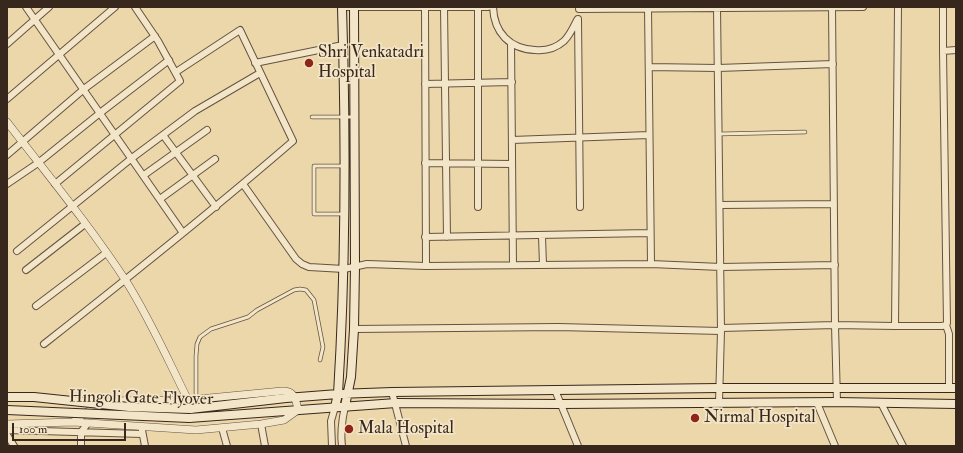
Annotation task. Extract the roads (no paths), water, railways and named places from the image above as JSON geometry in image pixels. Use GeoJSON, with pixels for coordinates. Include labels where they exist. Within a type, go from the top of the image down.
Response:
{"type":"FeatureCollection","features":[{"type":"Feature","properties":{"kind":"main road"},"geometry":{"type":"LineString","coordinates":[[335,407],[338,394],[344,269],[345,117],[342,7]]}},
{"type":"Feature","properties":{"kind":"main road"},"geometry":{"type":"LineString","coordinates":[[345,406],[351,377],[354,329],[354,7]]}},
{"type":"Feature","properties":{"kind":"main road","name":"Hingoli Gate Flyover"},"geometry":{"type":"LineString","coordinates":[[7,398],[34,397],[129,407],[190,409],[296,397],[348,393],[719,388],[953,388]]}},
{"type":"Feature","properties":{"kind":"main road","name":"Hingoli Gate Flyover"},"geometry":{"type":"LineString","coordinates":[[7,410],[189,418],[396,403],[560,404],[837,402],[956,404]]}},
{"type":"Feature","properties":{"kind":"street"},"geometry":{"type":"LineString","coordinates":[[26,7],[183,233]]}},
{"type":"Feature","properties":{"kind":"street"},"geometry":{"type":"LineString","coordinates":[[7,44],[49,7]]}},
{"type":"Feature","properties":{"kind":"street"},"geometry":{"type":"LineString","coordinates":[[7,99],[114,7]]}},
{"type":"Feature","properties":{"kind":"street"},"geometry":{"type":"LineString","coordinates":[[54,184],[180,83],[176,72],[136,7]]}},
{"type":"Feature","properties":{"kind":"street"},"geometry":{"type":"LineString","coordinates":[[345,7],[488,7]]}},
{"type":"Feature","properties":{"kind":"street"},"geometry":{"type":"LineString","coordinates":[[425,7],[426,266]]}},
{"type":"Feature","properties":{"kind":"street"},"geometry":{"type":"LineString","coordinates":[[444,7],[446,84],[446,237]]}},
{"type":"Feature","properties":{"kind":"street"},"geometry":{"type":"LineString","coordinates":[[478,7],[478,207]]}},
{"type":"Feature","properties":{"kind":"street"},"geometry":{"type":"LineString","coordinates":[[492,7],[496,24],[502,35],[511,43],[525,50],[542,51],[563,42],[571,34],[578,19]]}},
{"type":"Feature","properties":{"kind":"street"},"geometry":{"type":"LineString","coordinates":[[717,7],[721,267],[719,402]]}},
{"type":"Feature","properties":{"kind":"street"},"geometry":{"type":"LineString","coordinates":[[832,7],[837,402]]}},
{"type":"Feature","properties":{"kind":"street"},"geometry":{"type":"LineString","coordinates":[[580,207],[579,8],[863,7]]}},
{"type":"Feature","properties":{"kind":"street"},"geometry":{"type":"LineString","coordinates":[[895,326],[898,7]]}},
{"type":"Feature","properties":{"kind":"street"},"geometry":{"type":"LineString","coordinates":[[943,7],[946,325],[949,334],[953,388]]}},
{"type":"Feature","properties":{"kind":"street"},"geometry":{"type":"LineString","coordinates":[[648,8],[651,264]]}},
{"type":"Feature","properties":{"kind":"street"},"geometry":{"type":"LineString","coordinates":[[44,344],[216,207],[293,141],[240,30],[176,72]]}},
{"type":"Feature","properties":{"kind":"street"},"geometry":{"type":"LineString","coordinates":[[7,155],[23,143],[84,89],[155,36]]}},
{"type":"Feature","properties":{"kind":"street"},"geometry":{"type":"LineString","coordinates":[[511,43],[513,265]]}},
{"type":"Feature","properties":{"kind":"street"},"geometry":{"type":"LineString","coordinates":[[255,63],[343,45]]}},
{"type":"Feature","properties":{"kind":"street"},"geometry":{"type":"LineString","coordinates":[[943,51],[956,50]]}},
{"type":"Feature","properties":{"kind":"street"},"geometry":{"type":"LineString","coordinates":[[7,184],[38,163],[169,60]]}},
{"type":"Feature","properties":{"kind":"street"},"geometry":{"type":"LineString","coordinates":[[649,67],[718,68],[833,64]]}},
{"type":"Feature","properties":{"kind":"street"},"geometry":{"type":"LineString","coordinates":[[17,251],[132,158],[163,135],[195,112],[260,73]]}},
{"type":"Feature","properties":{"kind":"street"},"geometry":{"type":"LineString","coordinates":[[425,84],[512,82]]}},
{"type":"Feature","properties":{"kind":"street"},"geometry":{"type":"LineString","coordinates":[[7,122],[72,206],[125,280],[145,313],[188,400]]}},
{"type":"Feature","properties":{"kind":"street"},"geometry":{"type":"LineString","coordinates":[[144,175],[207,130]]}},
{"type":"Feature","properties":{"kind":"street"},"geometry":{"type":"LineString","coordinates":[[163,135],[216,207]]}},
{"type":"Feature","properties":{"kind":"street"},"geometry":{"type":"LineString","coordinates":[[512,140],[650,135]]}},
{"type":"Feature","properties":{"kind":"street"},"geometry":{"type":"LineString","coordinates":[[160,199],[215,159]]}},
{"type":"Feature","properties":{"kind":"street"},"geometry":{"type":"LineString","coordinates":[[425,164],[512,164]]}},
{"type":"Feature","properties":{"kind":"street"},"geometry":{"type":"LineString","coordinates":[[243,184],[302,264],[308,267],[344,269],[367,264],[426,266],[651,264],[721,267],[835,265]]}},
{"type":"Feature","properties":{"kind":"street"},"geometry":{"type":"LineString","coordinates":[[720,205],[834,204]]}},
{"type":"Feature","properties":{"kind":"street"},"geometry":{"type":"LineString","coordinates":[[26,270],[85,224]]}},
{"type":"Feature","properties":{"kind":"street"},"geometry":{"type":"LineString","coordinates":[[426,237],[650,233]]}},
{"type":"Feature","properties":{"kind":"street"},"geometry":{"type":"LineString","coordinates":[[542,236],[543,265]]}},
{"type":"Feature","properties":{"kind":"street"},"geometry":{"type":"LineString","coordinates":[[36,306],[106,253]]}},
{"type":"Feature","properties":{"kind":"street"},"geometry":{"type":"LineString","coordinates":[[354,329],[558,327],[721,330],[835,326],[946,325]]}},
{"type":"Feature","properties":{"kind":"street"},"geometry":{"type":"LineString","coordinates":[[555,390],[578,446]]}},
{"type":"Feature","properties":{"kind":"street"},"geometry":{"type":"LineString","coordinates":[[7,430],[81,432],[196,430],[261,424],[284,420],[298,410],[296,397],[287,391],[188,400],[103,401],[73,422]]}},
{"type":"Feature","properties":{"kind":"street"},"geometry":{"type":"LineString","coordinates":[[392,392],[406,446]]}},
{"type":"Feature","properties":{"kind":"street"},"geometry":{"type":"LineString","coordinates":[[817,402],[835,446]]}},
{"type":"Feature","properties":{"kind":"street"},"geometry":{"type":"LineString","coordinates":[[881,403],[903,446]]}},
{"type":"Feature","properties":{"kind":"street"},"geometry":{"type":"LineString","coordinates":[[342,446],[342,421],[345,406]]}},
{"type":"Feature","properties":{"kind":"street"},"geometry":{"type":"LineString","coordinates":[[332,446],[331,421],[335,407]]}},
{"type":"Feature","properties":{"kind":"street"},"geometry":{"type":"LineString","coordinates":[[7,424],[73,422],[142,430]]}},
{"type":"Feature","properties":{"kind":"street"},"geometry":{"type":"LineString","coordinates":[[81,446],[81,432],[88,423]]}},
{"type":"Feature","properties":{"kind":"street"},"geometry":{"type":"LineString","coordinates":[[261,424],[265,446]]}},
{"type":"Feature","properties":{"kind":"street"},"geometry":{"type":"LineString","coordinates":[[222,428],[227,446]]}},
{"type":"Feature","properties":{"kind":"street"},"geometry":{"type":"LineString","coordinates":[[142,430],[145,446]]}},
{"type":"Feature","properties":{"kind":"street"},"geometry":{"type":"LineString","coordinates":[[7,435],[14,446]]}},
{"type":"Feature","properties":{"kind":"lane"},"geometry":{"type":"LineString","coordinates":[[312,117],[355,117]]}},
{"type":"Feature","properties":{"kind":"lane"},"geometry":{"type":"LineString","coordinates":[[719,134],[805,132]]}},
{"type":"Feature","properties":{"kind":"lane"},"geometry":{"type":"LineString","coordinates":[[344,214],[314,214],[314,166],[345,166]]}},
{"type":"Feature","properties":{"kind":"lane"},"geometry":{"type":"LineString","coordinates":[[196,399],[196,356],[197,344],[200,337],[210,329],[248,317],[257,310],[294,290],[306,290],[314,300],[323,347],[320,360]]}},
{"type":"Feature","properties":{"kind":"place","name":"Shri Venkatadri Hospital"},"geometry":{"type":"Point","coordinates":[309,63]}},
{"type":"Feature","properties":{"kind":"place","name":"Nirmal Hospital"},"geometry":{"type":"Point","coordinates":[695,418]}},
{"type":"Feature","properties":{"kind":"place","name":"Mala Hospital"},"geometry":{"type":"Point","coordinates":[349,429]}}]}
